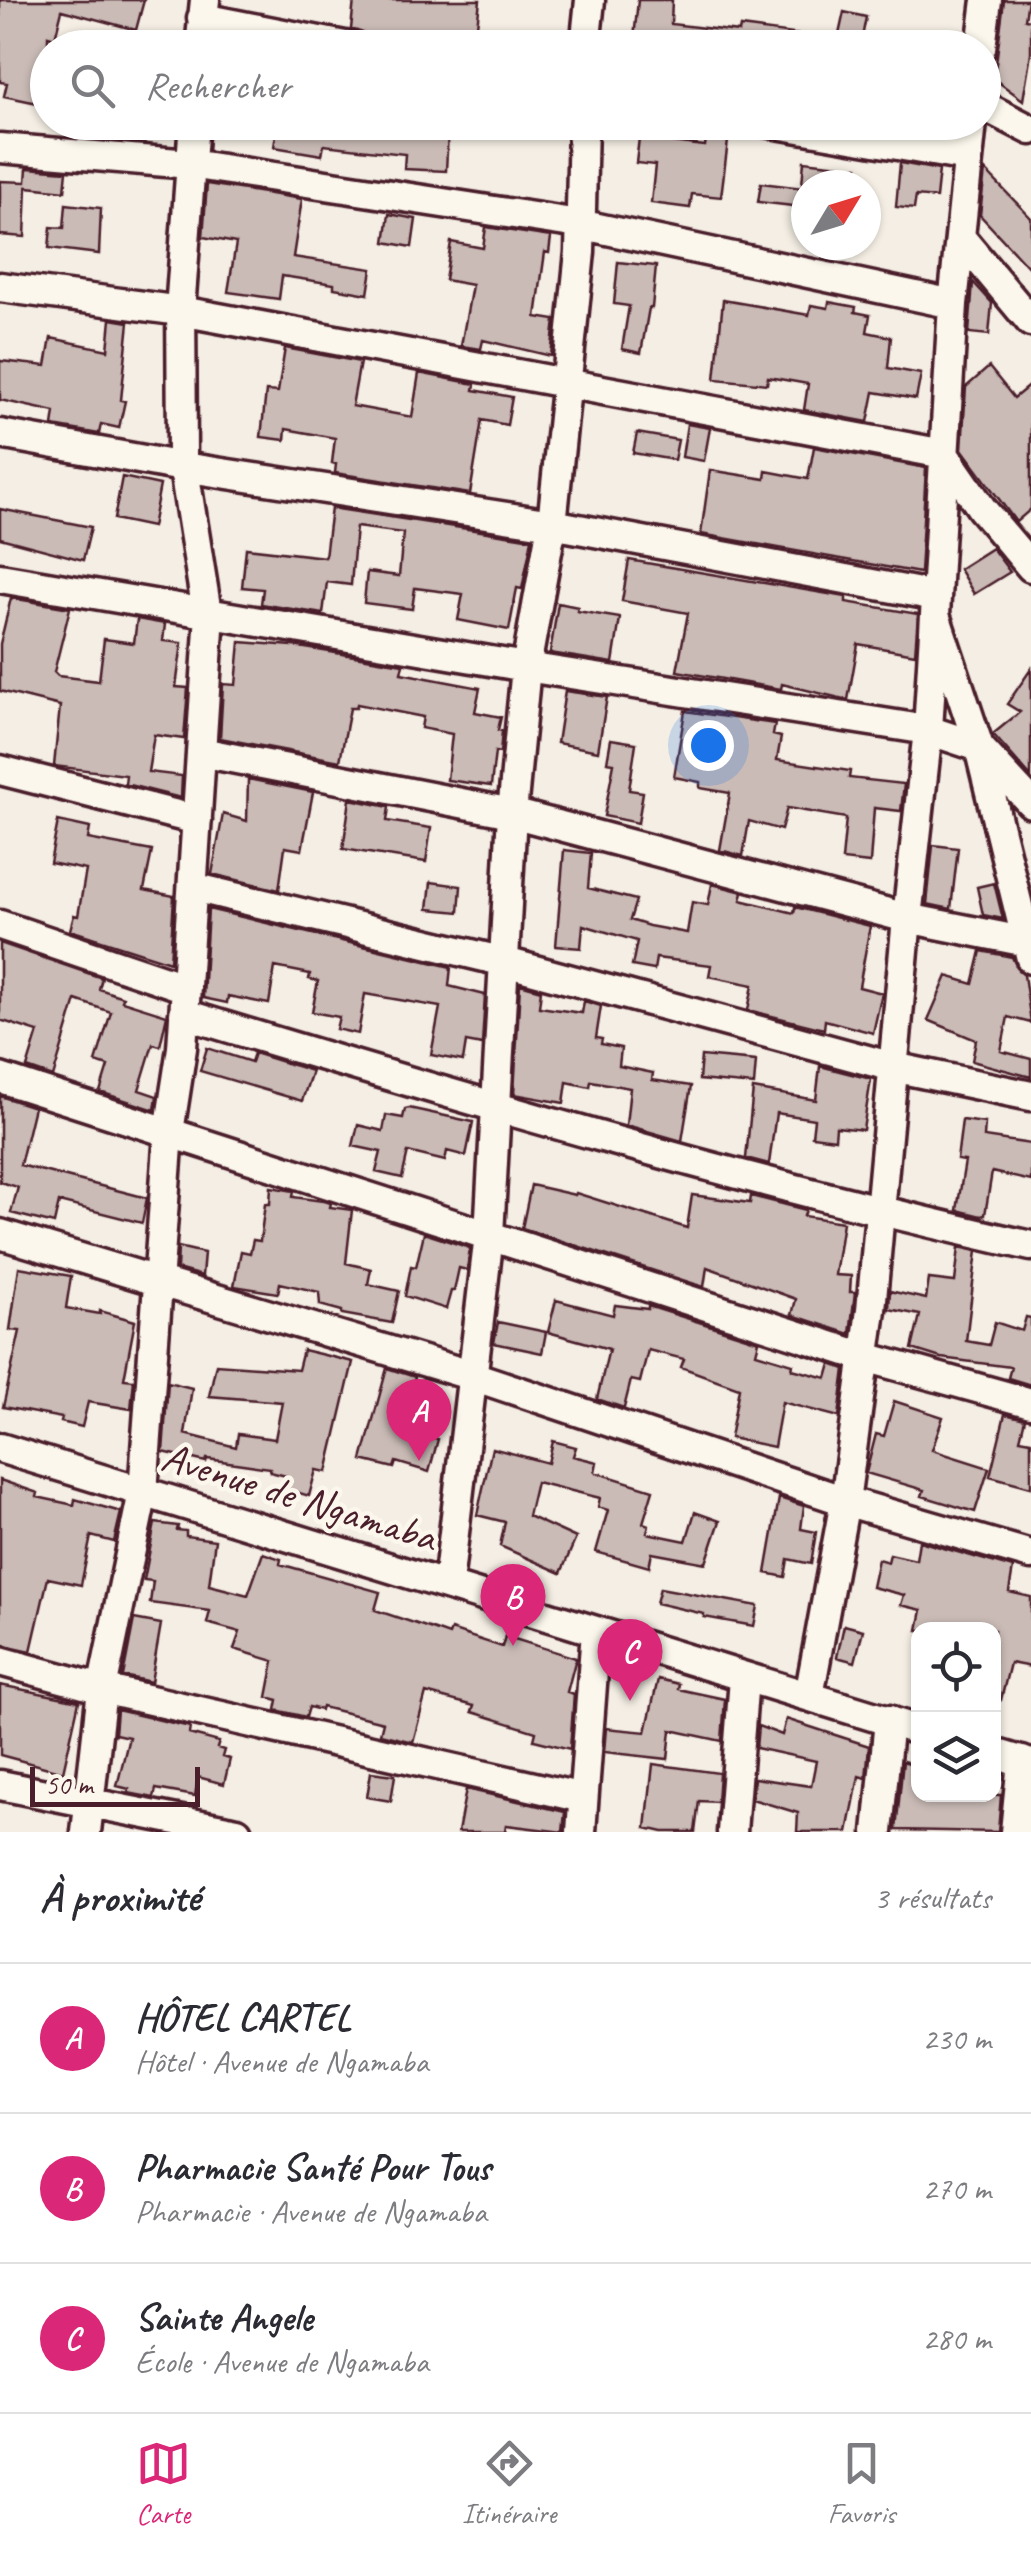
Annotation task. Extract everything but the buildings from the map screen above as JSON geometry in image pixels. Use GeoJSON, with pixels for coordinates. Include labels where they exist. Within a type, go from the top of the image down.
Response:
{"type":"FeatureCollection","features":[{"type":"Feature","properties":{"kind":"street"},"geometry":{"type":"LineString","coordinates":[[587,30],[590,0]]}},
{"type":"Feature","properties":{"kind":"street"},"geometry":{"type":"LineString","coordinates":[[983,30],[987,0]]}},
{"type":"Feature","properties":{"kind":"street"},"geometry":{"type":"LineString","coordinates":[[204,9],[285,30]]}},
{"type":"Feature","properties":{"kind":"street"},"geometry":{"type":"LineString","coordinates":[[1001,115],[1031,130]]}},
{"type":"Feature","properties":{"kind":"street"},"geometry":{"type":"LineString","coordinates":[[86,1832],[102,1689],[143,1492],[197,820],[208,613],[183,466],[182,311],[192,140]]}},
{"type":"Feature","properties":{"kind":"street"},"geometry":{"type":"LineString","coordinates":[[448,1584],[489,1235],[512,813],[526,668],[552,524],[580,252],[582,140]]}},
{"type":"Feature","properties":{"kind":"street"},"geometry":{"type":"LineString","coordinates":[[869,140],[967,157]]}},
{"type":"Feature","properties":{"kind":"street"},"geometry":{"type":"LineString","coordinates":[[809,1696],[844,1501],[880,1212],[928,730],[953,304],[969,140]]}},
{"type":"Feature","properties":{"kind":"street"},"geometry":{"type":"LineString","coordinates":[[0,148],[190,164],[579,224],[953,304]]}},
{"type":"Feature","properties":{"kind":"street"},"geometry":{"type":"LineString","coordinates":[[961,238],[1031,322]]}},
{"type":"Feature","properties":{"kind":"street"},"geometry":{"type":"LineString","coordinates":[[0,287],[182,311],[944,454],[982,509],[1031,567]]}},
{"type":"Feature","properties":{"kind":"street"},"geometry":{"type":"LineString","coordinates":[[0,434],[552,524],[935,606]]}},
{"type":"Feature","properties":{"kind":"street"},"geometry":{"type":"LineString","coordinates":[[0,578],[526,668],[928,730],[978,747],[1031,802]]}},
{"type":"Feature","properties":{"kind":"street"},"geometry":{"type":"LineString","coordinates":[[201,752],[512,813],[1029,950],[978,747],[935,606]]}},
{"type":"Feature","properties":{"kind":"street"},"geometry":{"type":"LineString","coordinates":[[0,770],[197,820]]}},
{"type":"Feature","properties":{"kind":"street"},"geometry":{"type":"LineString","coordinates":[[192,888],[505,962],[894,1067],[1031,1096]]}},
{"type":"Feature","properties":{"kind":"street"},"geometry":{"type":"LineString","coordinates":[[0,924],[185,1001],[497,1109],[880,1212],[1031,1246]]}},
{"type":"Feature","properties":{"kind":"street"},"geometry":{"type":"LineString","coordinates":[[0,1078],[864,1357],[1031,1403]]}},
{"type":"Feature","properties":{"kind":"street"},"geometry":{"type":"LineString","coordinates":[[0,1234],[470,1376],[844,1501],[1031,1556]]}},
{"type":"Feature","properties":{"kind":"street","name":"Avenue de Ngamaba"},"geometry":{"type":"LineString","coordinates":[[0,1448],[911,1728]]}},
{"type":"Feature","properties":{"kind":"street"},"geometry":{"type":"LineString","coordinates":[[581,1832],[596,1631]]}},
{"type":"Feature","properties":{"kind":"street"},"geometry":{"type":"LineString","coordinates":[[0,1661],[102,1689],[583,1798]]}},
{"type":"Feature","properties":{"kind":"street"},"geometry":{"type":"LineString","coordinates":[[732,1832],[744,1678]]}},
{"type":"Feature","properties":{"kind":"street"},"geometry":{"type":"LineString","coordinates":[[878,1832],[889,1720]]}},
{"type":"Feature","properties":{"kind":"street"},"geometry":{"type":"LineString","coordinates":[[1001,1755],[1026,1763],[1015,1832]]}},
{"type":"Feature","properties":{"kind":"street"},"geometry":{"type":"LineString","coordinates":[[0,1785],[237,1832]]}},
{"type":"Feature","properties":{"kind":"place","name":"HÔTEL CARTEL"},"geometry":{"type":"Point","coordinates":[419,1461]}},
{"type":"Feature","properties":{"kind":"place","name":"Pharmacie Santé Pour Tous"},"geometry":{"type":"Point","coordinates":[513,1646]}},
{"type":"Feature","properties":{"kind":"place","name":"Sainte Angele"},"geometry":{"type":"Point","coordinates":[630,1701]}}]}
